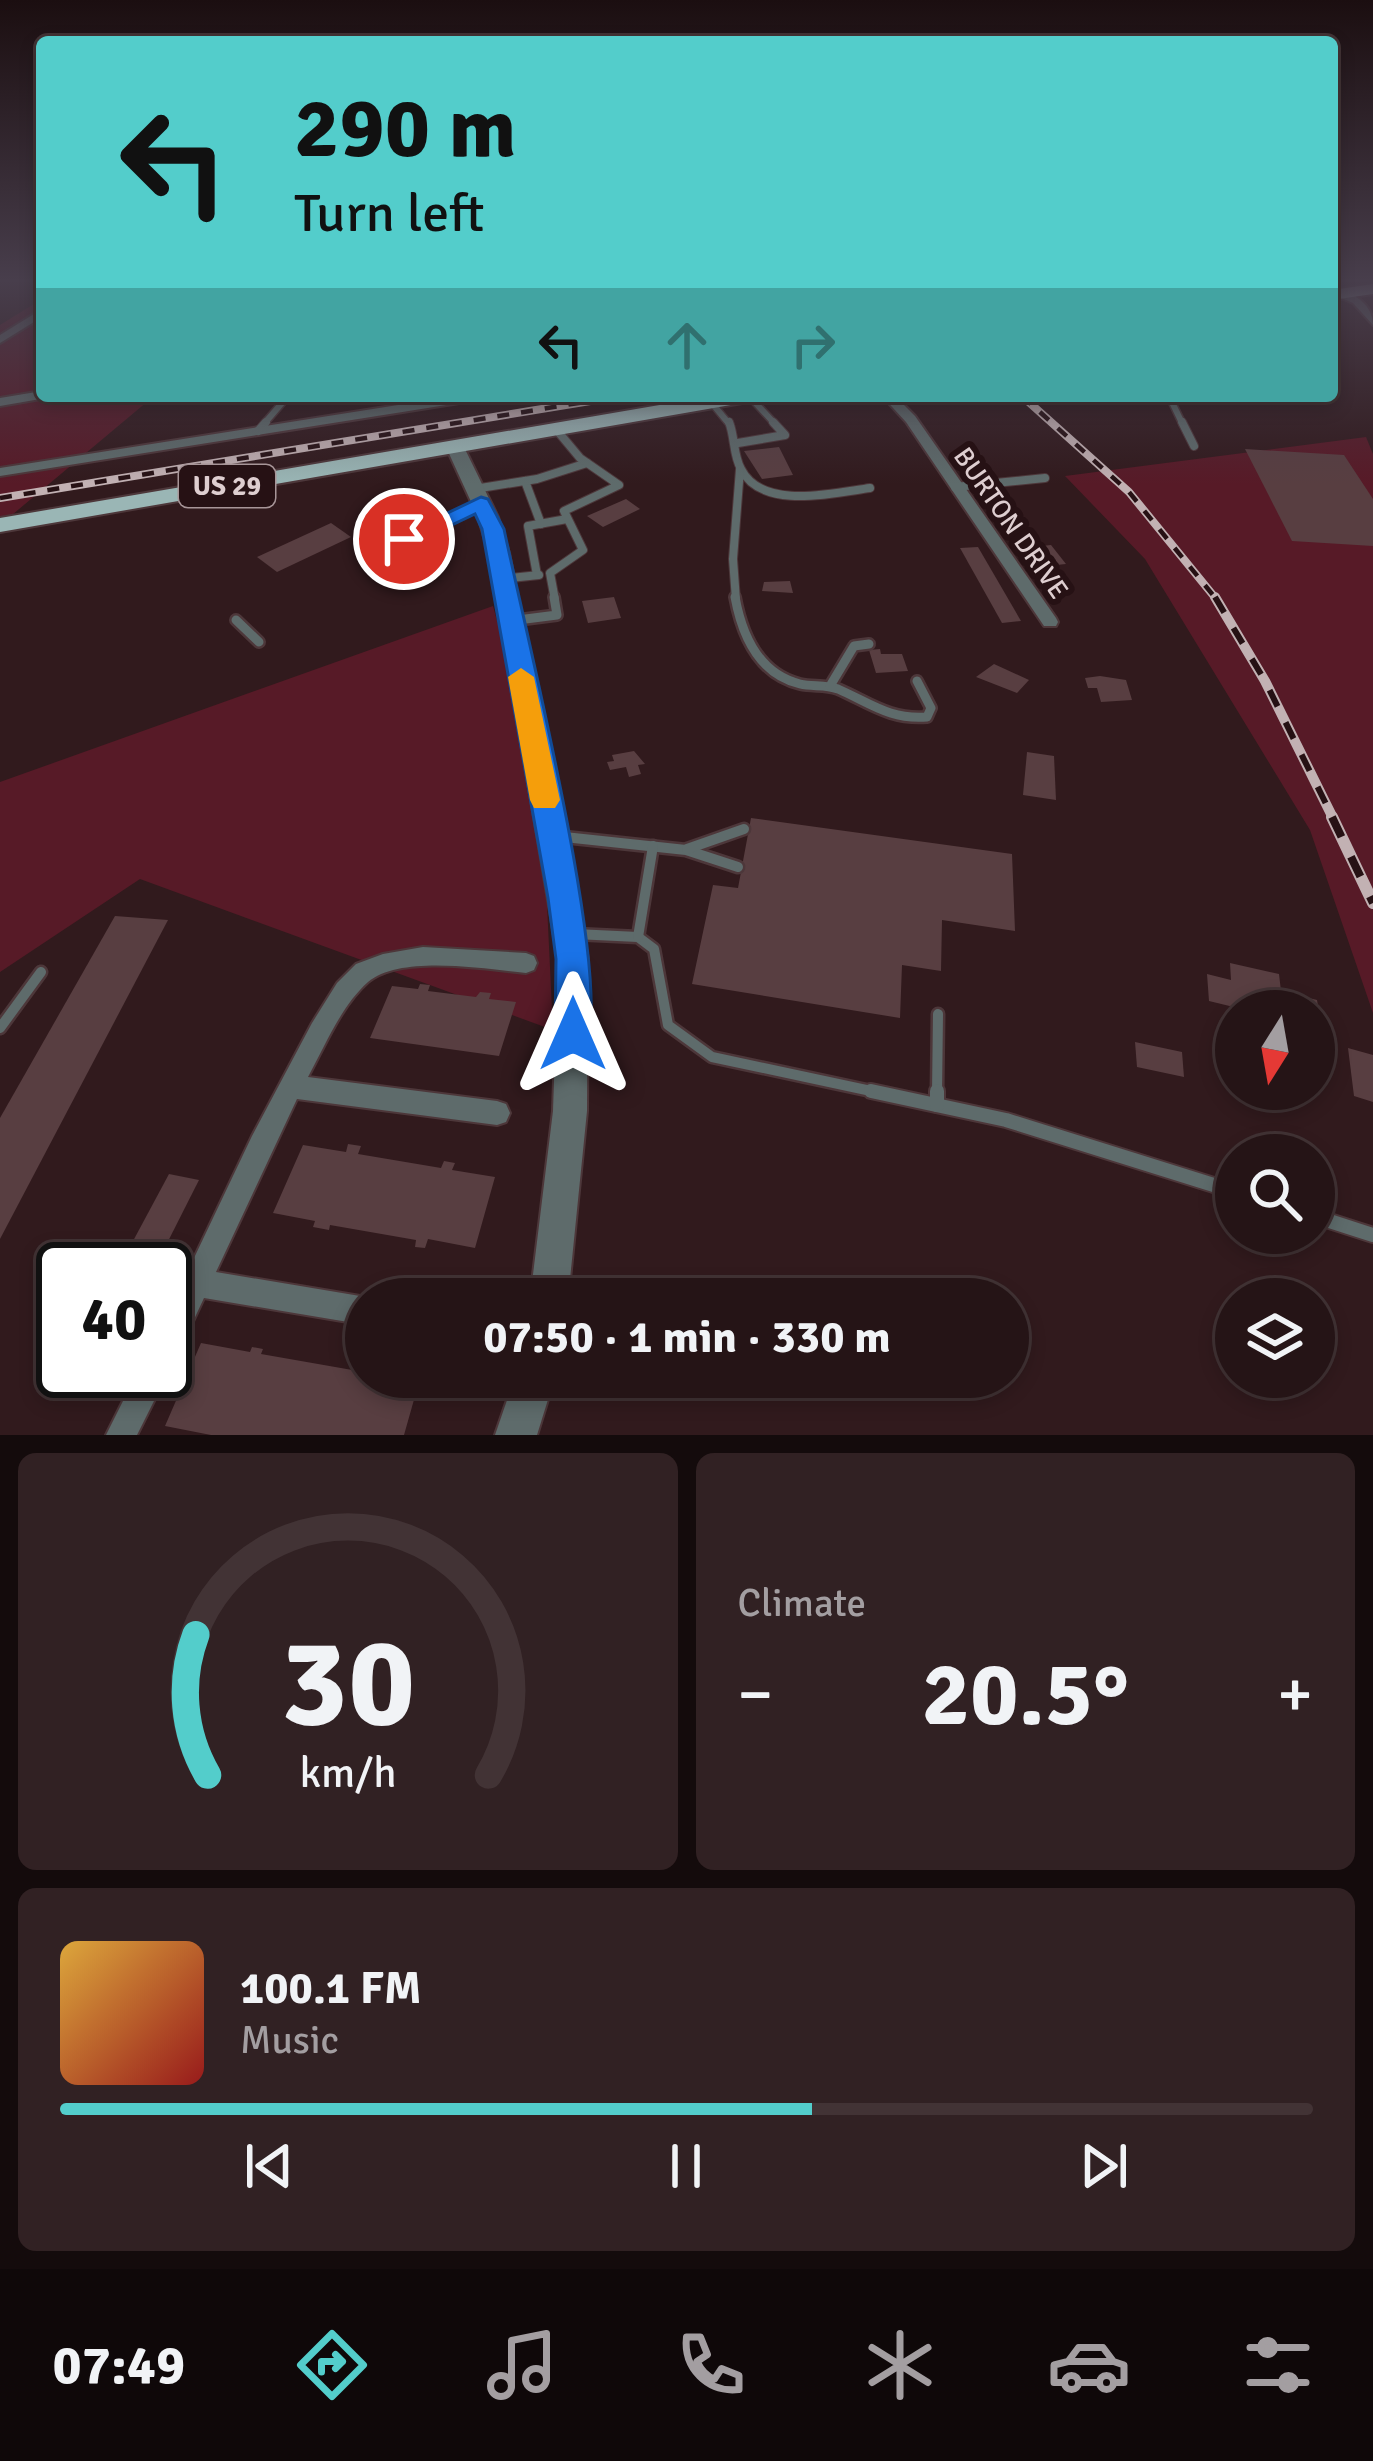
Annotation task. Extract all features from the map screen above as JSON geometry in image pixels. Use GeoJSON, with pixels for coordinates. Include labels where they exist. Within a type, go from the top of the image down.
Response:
{"type":"FeatureCollection","features":[{"type":"Feature","properties":{"kind":"main road","name":"US 29"},"geometry":{"type":"LineString","coordinates":[[0,525],[711,402]]}},
{"type":"Feature","properties":{"kind":"street"},"geometry":{"type":"LineString","coordinates":[[0,402],[36,396]]}},
{"type":"Feature","properties":{"kind":"street"},"geometry":{"type":"LineString","coordinates":[[0,472],[440,402]]}},
{"type":"Feature","properties":{"kind":"street","name":"BURTON DRIVE"},"geometry":{"type":"LineString","coordinates":[[894,402],[911,419],[1050,622]]}},
{"type":"Feature","properties":{"kind":"street"},"geometry":{"type":"LineString","coordinates":[[454,447],[493,529],[573,959],[570,1111],[551,1278]]}},
{"type":"Feature","properties":{"kind":"street"},"geometry":{"type":"LineString","coordinates":[[192,1298],[333,1003],[359,973],[424,956],[526,963]]}},
{"type":"Feature","properties":{"kind":"street"},"geometry":{"type":"LineString","coordinates":[[292,1087],[497,1113]]}},
{"type":"Feature","properties":{"kind":"street"},"geometry":{"type":"LineString","coordinates":[[200,1283],[345,1307]]}},
{"type":"Feature","properties":{"kind":"street"},"geometry":{"type":"LineString","coordinates":[[122,1435],[140,1398]]}},
{"type":"Feature","properties":{"kind":"street"},"geometry":{"type":"LineString","coordinates":[[517,1435],[528,1398]]}},
{"type":"Feature","properties":{"kind":"lane"},"geometry":{"type":"LineString","coordinates":[[258,431],[283,402]]}},
{"type":"Feature","properties":{"kind":"lane"},"geometry":{"type":"LineString","coordinates":[[711,402],[732,422],[738,443],[731,597],[748,644],[796,682],[830,686],[900,721],[927,717],[931,708],[917,681]]}},
{"type":"Feature","properties":{"kind":"lane"},"geometry":{"type":"LineString","coordinates":[[738,443],[785,435],[755,402]]}},
{"type":"Feature","properties":{"kind":"lane"},"geometry":{"type":"LineString","coordinates":[[1172,402],[1194,446]]}},
{"type":"Feature","properties":{"kind":"lane"},"geometry":{"type":"LineString","coordinates":[[502,579],[550,573],[583,550],[563,512],[619,485],[587,463],[555,428]]}},
{"type":"Feature","properties":{"kind":"lane"},"geometry":{"type":"LineString","coordinates":[[395,566],[379,551],[477,496],[587,463]]}},
{"type":"Feature","properties":{"kind":"lane"},"geometry":{"type":"LineString","coordinates":[[740,469],[754,485],[798,497],[870,488]]}},
{"type":"Feature","properties":{"kind":"lane"},"geometry":{"type":"LineString","coordinates":[[956,487],[1045,478]]}},
{"type":"Feature","properties":{"kind":"lane"},"geometry":{"type":"LineString","coordinates":[[525,482],[541,524]]}},
{"type":"Feature","properties":{"kind":"lane"},"geometry":{"type":"LineString","coordinates":[[536,575],[528,526],[567,519]]}},
{"type":"Feature","properties":{"kind":"lane"},"geometry":{"type":"LineString","coordinates":[[510,621],[557,615],[550,573]]}},
{"type":"Feature","properties":{"kind":"lane"},"geometry":{"type":"LineString","coordinates":[[236,620],[259,642]]}},
{"type":"Feature","properties":{"kind":"lane"},"geometry":{"type":"LineString","coordinates":[[830,686],[854,646],[868,644]]}},
{"type":"Feature","properties":{"kind":"lane"},"geometry":{"type":"LineString","coordinates":[[686,850],[744,829]]}},
{"type":"Feature","properties":{"kind":"lane"},"geometry":{"type":"LineString","coordinates":[[552,836],[686,850],[738,868]]}},
{"type":"Feature","properties":{"kind":"lane"},"geometry":{"type":"LineString","coordinates":[[638,937],[653,846]]}},
{"type":"Feature","properties":{"kind":"lane"},"geometry":{"type":"LineString","coordinates":[[569,934],[638,937],[654,950],[668,1025],[712,1057],[1006,1120],[1215,1185]]}},
{"type":"Feature","properties":{"kind":"lane"},"geometry":{"type":"LineString","coordinates":[[0,1028],[41,972]]}},
{"type":"Feature","properties":{"kind":"lane"},"geometry":{"type":"LineString","coordinates":[[0,1006],[17,1004]]}},
{"type":"Feature","properties":{"kind":"lane"},"geometry":{"type":"LineString","coordinates":[[937,1106],[938,1014]]}},
{"type":"Feature","properties":{"kind":"lane"},"geometry":{"type":"LineString","coordinates":[[1335,1223],[1373,1235]]}},
{"type":"Feature","properties":{"kind":"shaded area"},"geometry":{"type":"Polygon","coordinates":[[[0,350],[36,350],[36,402],[147,402],[0,525],[0,350]]]}},
{"type":"Feature","properties":{"kind":"shaded area"},"geometry":{"type":"Polygon","coordinates":[[[1366,437],[1373,454],[1373,1013],[1310,830],[1145,559],[1065,476],[1366,437]]]}},
{"type":"Feature","properties":{"kind":"shaded area"},"geometry":{"type":"Polygon","coordinates":[[[493,606],[541,779],[553,1030],[140,879],[0,972],[0,782],[493,606]]]}},
{"type":"Feature","properties":{"kind":"building"},"geometry":{"type":"Polygon","coordinates":[[[779,447],[793,475],[762,479],[744,451],[779,447]]]}},
{"type":"Feature","properties":{"kind":"building"},"geometry":{"type":"Polygon","coordinates":[[[1245,449],[1344,455],[1373,499],[1373,546],[1292,541],[1245,449]]]}},
{"type":"Feature","properties":{"kind":"building"},"geometry":{"type":"Polygon","coordinates":[[[626,499],[640,509],[603,527],[587,516],[626,499]]]}},
{"type":"Feature","properties":{"kind":"building"},"geometry":{"type":"Polygon","coordinates":[[[331,523],[351,537],[277,572],[257,557],[331,523]]]}},
{"type":"Feature","properties":{"kind":"building"},"geometry":{"type":"Polygon","coordinates":[[[1051,545],[1066,564],[1037,567],[1023,548],[1051,545]]]}},
{"type":"Feature","properties":{"kind":"building"},"geometry":{"type":"Polygon","coordinates":[[[978,547],[1021,621],[1002,623],[960,548],[978,547]]]}},
{"type":"Feature","properties":{"kind":"building"},"geometry":{"type":"Polygon","coordinates":[[[790,581],[793,593],[762,591],[764,582],[790,581]]]}},
{"type":"Feature","properties":{"kind":"building"},"geometry":{"type":"Polygon","coordinates":[[[614,597],[621,618],[588,623],[582,601],[614,597]]]}},
{"type":"Feature","properties":{"kind":"building"},"geometry":{"type":"Polygon","coordinates":[[[880,649],[881,654],[902,654],[908,671],[876,673],[869,650],[880,649]]]}},
{"type":"Feature","properties":{"kind":"building"},"geometry":{"type":"Polygon","coordinates":[[[994,664],[1029,680],[1017,693],[976,677],[994,664]]]}},
{"type":"Feature","properties":{"kind":"building"},"geometry":{"type":"Polygon","coordinates":[[[1085,678],[1126,680],[1132,700],[1101,702],[1097,688],[1088,688],[1085,678]]]}},
{"type":"Feature","properties":{"kind":"building"},"geometry":{"type":"Polygon","coordinates":[[[634,751],[645,764],[638,765],[641,774],[629,777],[626,767],[610,770],[607,762],[614,761],[612,755],[634,751]]]}},
{"type":"Feature","properties":{"kind":"building"},"geometry":{"type":"Polygon","coordinates":[[[1027,752],[1054,756],[1056,800],[1023,795],[1027,752]]]}},
{"type":"Feature","properties":{"kind":"building"},"geometry":{"type":"Polygon","coordinates":[[[751,818],[1012,854],[1015,931],[942,920],[941,971],[902,965],[900,1018],[692,984],[713,885],[738,888],[751,818]]]}},
{"type":"Feature","properties":{"kind":"building"},"geometry":{"type":"Polygon","coordinates":[[[115,916],[168,920],[0,1239],[0,1118],[115,916]]]}},
{"type":"Feature","properties":{"kind":"building"},"geometry":{"type":"Polygon","coordinates":[[[1230,963],[1279,974],[1281,990],[1215,990],[1215,1002],[1209,1001],[1207,974],[1231,980],[1230,963]]]}},
{"type":"Feature","properties":{"kind":"building"},"geometry":{"type":"Polygon","coordinates":[[[420,984],[430,985],[428,991],[476,997],[480,992],[491,993],[489,999],[516,1002],[499,1056],[370,1038],[392,986],[418,989],[420,984]]]}},
{"type":"Feature","properties":{"kind":"building"},"geometry":{"type":"Polygon","coordinates":[[[1135,1042],[1182,1052],[1184,1077],[1137,1067],[1135,1042]]]}},
{"type":"Feature","properties":{"kind":"building"},"geometry":{"type":"Polygon","coordinates":[[[1348,1048],[1373,1055],[1373,1102],[1354,1096],[1348,1048]]]}},
{"type":"Feature","properties":{"kind":"building"},"geometry":{"type":"Polygon","coordinates":[[[348,1144],[361,1146],[358,1154],[441,1168],[444,1161],[455,1163],[452,1170],[495,1177],[475,1248],[428,1239],[425,1248],[415,1247],[416,1240],[330,1225],[329,1230],[313,1227],[315,1221],[273,1213],[303,1145],[346,1152],[348,1144]]]}},
{"type":"Feature","properties":{"kind":"building"},"geometry":{"type":"Polygon","coordinates":[[[169,1174],[199,1180],[168,1242],[132,1242],[169,1174]]]}},
{"type":"Feature","properties":{"kind":"building"},"geometry":{"type":"Polygon","coordinates":[[[201,1343],[250,1352],[252,1347],[263,1349],[261,1354],[345,1369],[345,1398],[414,1398],[404,1435],[211,1435],[165,1426],[177,1398],[192,1398],[192,1364],[201,1343]]]}},
{"type":"Feature","properties":{"kind":"railway"},"geometry":{"type":"LineString","coordinates":[[0,498],[584,402]]}},
{"type":"Feature","properties":{"kind":"railway"},"geometry":{"type":"LineString","coordinates":[[1029,402],[1129,492],[1216,599]]}},
{"type":"Feature","properties":{"kind":"railway"},"geometry":{"type":"LineString","coordinates":[[1216,599],[1265,681],[1334,820]]}},
{"type":"Feature","properties":{"kind":"railway"},"geometry":{"type":"LineString","coordinates":[[1332,817],[1373,903]]}},
{"type":"Feature","properties":{"kind":"slow traffic"},"geometry":{"type":"LineString","coordinates":[[521,677],[545,800]]}},
{"type":"Feature","properties":{"kind":"route"},"geometry":{"type":"LineString","coordinates":[[404,539],[481,503],[493,529],[564,898],[573,959],[573,1034]]}}]}
